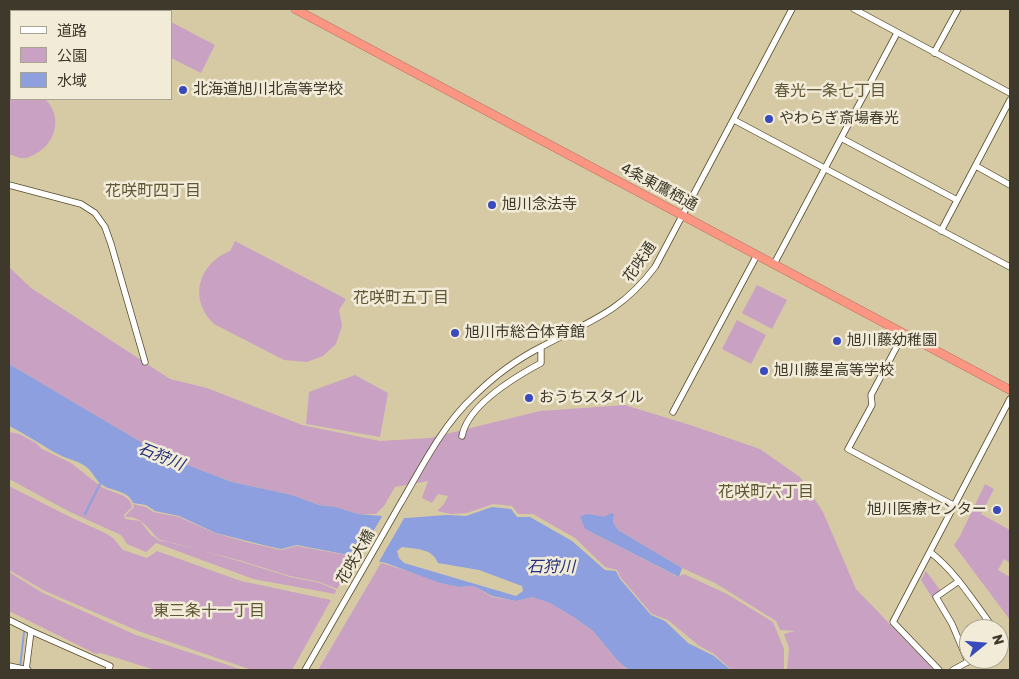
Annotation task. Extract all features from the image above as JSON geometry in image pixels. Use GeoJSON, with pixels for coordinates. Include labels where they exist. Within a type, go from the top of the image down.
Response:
{"type":"FeatureCollection","features":[{"type":"Feature","properties":{"kind":"highway","name":"4条東鷹栖通"},"geometry":{"type":"LineString","coordinates":[[295,9],[1010,390]]}},
{"type":"Feature","properties":{"kind":"street","name":"花咲通"},"geometry":{"type":"LineString","coordinates":[[428,457],[451,421],[471,398],[505,370],[541,347],[605,315],[633,294],[655,267],[792,9]]}},
{"type":"Feature","properties":{"kind":"street"},"geometry":{"type":"LineString","coordinates":[[854,9],[1010,93]]}},
{"type":"Feature","properties":{"kind":"street"},"geometry":{"type":"LineString","coordinates":[[934,53],[958,9]]}},
{"type":"Feature","properties":{"kind":"street"},"geometry":{"type":"LineString","coordinates":[[774,264],[897,33]]}},
{"type":"Feature","properties":{"kind":"street"},"geometry":{"type":"LineString","coordinates":[[941,231],[1010,100]]}},
{"type":"Feature","properties":{"kind":"street"},"geometry":{"type":"LineString","coordinates":[[734,120],[1010,266]]}},
{"type":"Feature","properties":{"kind":"street"},"geometry":{"type":"LineString","coordinates":[[841,138],[958,200]]}},
{"type":"Feature","properties":{"kind":"street"},"geometry":{"type":"LineString","coordinates":[[976,166],[1010,185]]}},
{"type":"Feature","properties":{"kind":"street"},"geometry":{"type":"LineString","coordinates":[[9,185],[81,204],[89,208],[101,219],[111,244],[145,362]]}},
{"type":"Feature","properties":{"kind":"street"},"geometry":{"type":"LineString","coordinates":[[673,412],[757,255]]}},
{"type":"Feature","properties":{"kind":"street"},"geometry":{"type":"LineString","coordinates":[[904,333],[871,395],[872,405],[848,450],[955,506]]}},
{"type":"Feature","properties":{"kind":"street"},"geometry":{"type":"LineString","coordinates":[[462,436],[463,428],[468,419],[492,394],[516,377],[541,363],[541,347]]}},
{"type":"Feature","properties":{"kind":"street"},"geometry":{"type":"LineString","coordinates":[[939,670],[894,622],[1010,399]]}},
{"type":"Feature","properties":{"kind":"street","name":"花咲大橋"},"geometry":{"type":"LineString","coordinates":[[305,670],[428,457]]}},
{"type":"Feature","properties":{"kind":"street"},"geometry":{"type":"LineString","coordinates":[[930,552],[942,561],[986,619]]}},
{"type":"Feature","properties":{"kind":"street"},"geometry":{"type":"LineString","coordinates":[[958,581],[936,597],[959,638]]}},
{"type":"Feature","properties":{"kind":"street"},"geometry":{"type":"LineString","coordinates":[[9,620],[110,666],[108,670]]}},
{"type":"Feature","properties":{"kind":"street"},"geometry":{"type":"LineString","coordinates":[[9,666],[24,669],[31,631]]}},
{"type":"Feature","properties":{"kind":"green space"},"geometry":{"type":"Polygon","coordinates":[[[172,23],[215,45],[201,73],[172,58],[172,23]]]}},
{"type":"Feature","properties":{"kind":"green space"},"geometry":{"type":"Polygon","coordinates":[[[9,78],[10,100],[46,100],[54,113],[55,129],[48,144],[33,155],[20,158],[9,154],[9,78]]]}},
{"type":"Feature","properties":{"kind":"green space"},"geometry":{"type":"Polygon","coordinates":[[[235,241],[346,299],[339,310],[342,326],[336,344],[323,356],[307,362],[284,360],[214,324],[206,314],[201,304],[200,283],[210,264],[230,251],[235,241]]]}},
{"type":"Feature","properties":{"kind":"green space"},"geometry":{"type":"Polygon","coordinates":[[[9,267],[31,288],[170,379],[207,388],[302,425],[380,441],[430,438],[540,411],[625,405],[760,449],[800,477],[823,512],[856,589],[934,670],[787,670],[789,648],[784,634],[795,631],[780,630],[776,621],[715,583],[682,568],[618,530],[613,522],[614,514],[602,518],[592,514],[580,517],[585,529],[678,577],[684,574],[727,594],[773,622],[784,649],[784,670],[732,670],[714,654],[698,645],[668,620],[652,614],[621,578],[617,570],[605,567],[575,538],[533,514],[518,514],[512,506],[493,504],[467,513],[451,514],[437,511],[444,504],[448,496],[438,494],[432,503],[422,498],[428,481],[395,487],[384,506],[376,514],[358,514],[336,507],[319,505],[292,495],[232,482],[195,468],[146,445],[9,364],[9,267]]]}},
{"type":"Feature","properties":{"kind":"green space"},"geometry":{"type":"Polygon","coordinates":[[[757,285],[787,300],[772,329],[742,313],[757,285]]]}},
{"type":"Feature","properties":{"kind":"green space"},"geometry":{"type":"Polygon","coordinates":[[[737,320],[766,335],[751,364],[722,349],[737,320]]]}},
{"type":"Feature","properties":{"kind":"green space"},"geometry":{"type":"Polygon","coordinates":[[[355,375],[388,393],[380,437],[306,424],[309,392],[355,375]]]}},
{"type":"Feature","properties":{"kind":"green space"},"geometry":{"type":"Polygon","coordinates":[[[9,432],[19,434],[36,443],[42,449],[71,463],[103,488],[124,496],[130,501],[132,507],[124,515],[125,519],[140,521],[151,535],[160,541],[174,543],[290,577],[320,583],[336,590],[335,594],[253,579],[156,543],[146,552],[127,544],[121,535],[70,512],[9,479],[9,432]]]}},
{"type":"Feature","properties":{"kind":"green space"},"geometry":{"type":"Polygon","coordinates":[[[985,484],[994,489],[981,514],[1010,530],[1010,563],[1004,559],[998,570],[1010,577],[1010,620],[954,545],[985,484]]]}},
{"type":"Feature","properties":{"kind":"green space"},"geometry":{"type":"Polygon","coordinates":[[[9,486],[105,533],[113,538],[123,550],[147,558],[157,551],[241,581],[331,600],[292,670],[252,670],[138,631],[45,591],[9,570],[9,486]]]}},
{"type":"Feature","properties":{"kind":"green space"},"geometry":{"type":"Polygon","coordinates":[[[133,504],[146,507],[153,512],[179,517],[215,533],[246,542],[281,550],[297,546],[357,557],[337,589],[320,582],[290,576],[242,561],[160,540],[142,522],[126,517],[134,507],[133,504]]]}},
{"type":"Feature","properties":{"kind":"green space"},"geometry":{"type":"Polygon","coordinates":[[[381,563],[440,583],[459,587],[474,586],[492,597],[516,601],[532,597],[550,603],[593,631],[618,661],[629,670],[318,670],[381,563]]]}},
{"type":"Feature","properties":{"kind":"green space"},"geometry":{"type":"Polygon","coordinates":[[[926,571],[942,593],[933,599],[921,580],[926,571]]]}},
{"type":"Feature","properties":{"kind":"green space"},"geometry":{"type":"Polygon","coordinates":[[[9,572],[43,593],[136,635],[243,670],[155,670],[101,653],[96,654],[9,611],[9,572]]]}},
{"type":"Feature","properties":{"kind":"water","name":"石狩川"},"geometry":{"type":"Polygon","coordinates":[[[9,364],[146,445],[195,468],[232,482],[292,495],[319,505],[336,507],[358,514],[406,518],[447,515],[466,516],[492,507],[511,509],[517,517],[530,517],[572,541],[605,570],[616,571],[620,579],[651,615],[665,621],[688,643],[714,656],[731,670],[629,670],[618,661],[593,631],[550,603],[532,597],[516,601],[492,596],[474,586],[459,587],[440,583],[386,563],[297,545],[281,549],[216,533],[179,516],[155,511],[146,505],[133,503],[128,496],[101,484],[88,468],[82,464],[64,457],[9,426],[9,364]],[[402,547],[397,551],[399,558],[404,563],[516,596],[523,591],[522,586],[479,570],[438,563],[432,554],[428,552],[402,547]]]}},
{"type":"Feature","properties":{"kind":"water"},"geometry":{"type":"Polygon","coordinates":[[[611,513],[614,514],[613,522],[618,530],[682,568],[679,577],[585,529],[580,517],[589,514],[603,517],[611,513]]]}},
{"type":"Feature","properties":{"kind":"pier"},"geometry":{"type":"Polygon","coordinates":[[[384,513],[406,515],[377,565],[357,559],[384,513]]]}},
{"type":"Feature","properties":{"kind":"waterway"},"geometry":{"type":"LineString","coordinates":[[85,514],[101,482]]}},
{"type":"Feature","properties":{"kind":"waterway"},"geometry":{"type":"LineString","coordinates":[[20,668],[24,632]]}},
{"type":"Feature","properties":{"kind":"place","name":"北海道旭川北高等学校"},"geometry":{"type":"Point","coordinates":[183,90]}},
{"type":"Feature","properties":{"kind":"place","name":"やわらぎ斎場春光"},"geometry":{"type":"Point","coordinates":[769,119]}},
{"type":"Feature","properties":{"kind":"place","name":"旭川念法寺"},"geometry":{"type":"Point","coordinates":[492,205]}},
{"type":"Feature","properties":{"kind":"place","name":"旭川市総合体育館"},"geometry":{"type":"Point","coordinates":[455,333]}},
{"type":"Feature","properties":{"kind":"place","name":"旭川藤幼稚園"},"geometry":{"type":"Point","coordinates":[837,341]}},
{"type":"Feature","properties":{"kind":"place","name":"旭川藤星高等学校"},"geometry":{"type":"Point","coordinates":[764,371]}},
{"type":"Feature","properties":{"kind":"place","name":"おうちスタイル"},"geometry":{"type":"Point","coordinates":[529,398]}},
{"type":"Feature","properties":{"kind":"place","name":"旭川医療センター"},"geometry":{"type":"Point","coordinates":[997,510]}},
{"type":"Feature","properties":{"kind":"district","name":"春光一条七丁目"},"geometry":{"type":"Point","coordinates":[830,91]}},
{"type":"Feature","properties":{"kind":"district","name":"花咲町四丁目"},"geometry":{"type":"Point","coordinates":[153,191]}},
{"type":"Feature","properties":{"kind":"district","name":"花咲町五丁目"},"geometry":{"type":"Point","coordinates":[401,298]}},
{"type":"Feature","properties":{"kind":"district","name":"花咲町六丁目"},"geometry":{"type":"Point","coordinates":[766,492]}},
{"type":"Feature","properties":{"kind":"district","name":"東三条十一丁目"},"geometry":{"type":"Point","coordinates":[209,611]}}]}
